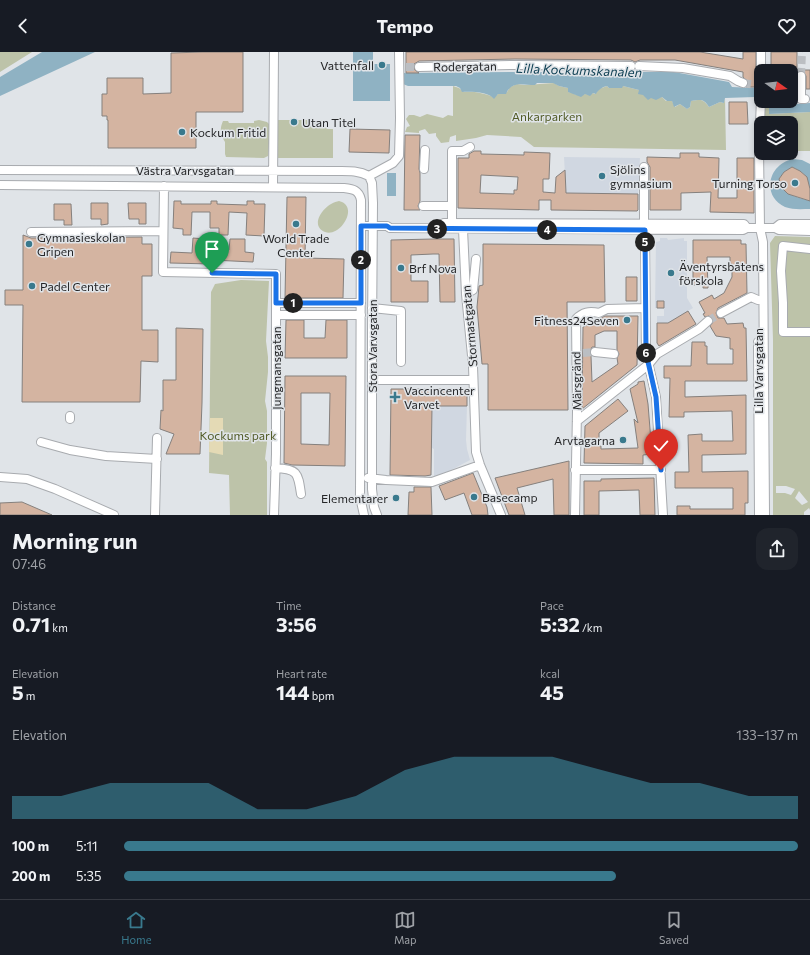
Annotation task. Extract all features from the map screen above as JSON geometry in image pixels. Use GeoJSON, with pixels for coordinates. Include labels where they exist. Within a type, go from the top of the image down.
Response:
{"type":"FeatureCollection","features":[{"type":"Feature","properties":{"kind":"street"},"geometry":{"type":"LineString","coordinates":[[273,187],[274,52]]}},
{"type":"Feature","properties":{"kind":"street"},"geometry":{"type":"LineString","coordinates":[[369,176],[393,163],[399,156],[403,67],[399,52]]}},
{"type":"Feature","properties":{"kind":"street","name":"Lilla Varvsgatan"},"geometry":{"type":"LineString","coordinates":[[760,64],[761,52]]}},
{"type":"Feature","properties":{"kind":"street","name":"Rodergatan"},"geometry":{"type":"LineString","coordinates":[[419,67],[513,65],[630,66]]}},
{"type":"Feature","properties":{"kind":"street"},"geometry":{"type":"LineString","coordinates":[[639,66],[683,68],[730,76],[743,83]]}},
{"type":"Feature","properties":{"kind":"street"},"geometry":{"type":"LineString","coordinates":[[802,76],[799,88],[801,99],[805,99]]}},
{"type":"Feature","properties":{"kind":"street","name":"Lilla Varvsgatan"},"geometry":{"type":"LineString","coordinates":[[761,108],[759,148],[760,228],[763,242],[765,515]]}},
{"type":"Feature","properties":{"kind":"street"},"geometry":{"type":"LineString","coordinates":[[452,226],[452,150],[463,151],[470,147]]}},
{"type":"Feature","properties":{"kind":"street"},"geometry":{"type":"LineString","coordinates":[[424,169],[425,150]]}},
{"type":"Feature","properties":{"kind":"street"},"geometry":{"type":"LineString","coordinates":[[644,167],[646,353],[656,397],[663,515]]}},
{"type":"Feature","properties":{"kind":"street","name":"Västra Varvsgatan"},"geometry":{"type":"LineString","coordinates":[[0,170],[353,171],[369,176]]}},
{"type":"Feature","properties":{"kind":"street","name":"Stora Varvsgatan"},"geometry":{"type":"LineString","coordinates":[[369,176],[373,189],[372,478],[373,501],[376,515]]}},
{"type":"Feature","properties":{"kind":"street","name":"Västra Varvsgatan"},"geometry":{"type":"LineString","coordinates":[[0,185],[273,187],[349,189],[358,192]]}},
{"type":"Feature","properties":{"kind":"street","name":"Jungmansgatan"},"geometry":{"type":"LineString","coordinates":[[164,186],[163,272],[276,274],[274,515]]}},
{"type":"Feature","properties":{"kind":"street","name":"Stora Varvsgatan"},"geometry":{"type":"LineString","coordinates":[[358,192],[361,200],[360,497],[364,515]]}},
{"type":"Feature","properties":{"kind":"street"},"geometry":{"type":"LineString","coordinates":[[424,206],[452,206]]}},
{"type":"Feature","properties":{"kind":"street"},"geometry":{"type":"LineString","coordinates":[[361,226],[387,226],[390,223],[452,226],[645,227],[744,230],[747,228],[775,228],[779,230],[810,231]]}},
{"type":"Feature","properties":{"kind":"street"},"geometry":{"type":"LineString","coordinates":[[775,228],[780,224],[810,224]]}},
{"type":"Feature","properties":{"kind":"street"},"geometry":{"type":"LineString","coordinates":[[452,226],[463,229],[645,227]]}},
{"type":"Feature","properties":{"kind":"street","name":"Lilla Varvsgatan"},"geometry":{"type":"LineString","coordinates":[[759,515],[757,242],[760,228]]}},
{"type":"Feature","properties":{"kind":"street","name":"Stormastgatan"},"geometry":{"type":"LineString","coordinates":[[463,229],[476,452],[501,515]]}},
{"type":"Feature","properties":{"kind":"street"},"geometry":{"type":"LineString","coordinates":[[31,232],[163,231]]}},
{"type":"Feature","properties":{"kind":"street"},"geometry":{"type":"LineString","coordinates":[[810,249],[783,246],[781,271],[783,332],[810,332]]}},
{"type":"Feature","properties":{"kind":"street"},"geometry":{"type":"LineString","coordinates":[[466,294],[473,290],[476,259]]}},
{"type":"Feature","properties":{"kind":"street"},"geometry":{"type":"LineString","coordinates":[[721,313],[751,297],[758,300]]}},
{"type":"Feature","properties":{"kind":"street"},"geometry":{"type":"LineString","coordinates":[[276,303],[361,303]]}},
{"type":"Feature","properties":{"kind":"street"},"geometry":{"type":"LineString","coordinates":[[372,308],[401,310],[401,362]]}},
{"type":"Feature","properties":{"kind":"street","name":"Märsgränd"},"geometry":{"type":"LineString","coordinates":[[575,515],[579,353],[576,319],[581,314],[589,311],[599,313],[606,309],[645,308]]}},
{"type":"Feature","properties":{"kind":"street"},"geometry":{"type":"LineString","coordinates":[[276,315],[361,315]]}},
{"type":"Feature","properties":{"kind":"street"},"geometry":{"type":"LineString","coordinates":[[577,421],[648,365],[657,354],[699,329],[708,321]]}},
{"type":"Feature","properties":{"kind":"street"},"geometry":{"type":"LineString","coordinates":[[595,352],[614,354]]}},
{"type":"Feature","properties":{"kind":"street"},"geometry":{"type":"LineString","coordinates":[[372,380],[473,380]]}},
{"type":"Feature","properties":{"kind":"street"},"geometry":{"type":"LineString","coordinates":[[155,515],[157,438]]}},
{"type":"Feature","properties":{"kind":"street"},"geometry":{"type":"LineString","coordinates":[[41,442],[70,450],[106,456],[156,459]]}},
{"type":"Feature","properties":{"kind":"street"},"geometry":{"type":"LineString","coordinates":[[361,477],[386,480],[432,482],[480,465]]}},
{"type":"Feature","properties":{"kind":"street"},"geometry":{"type":"LineString","coordinates":[[275,468],[290,469],[296,473],[299,478],[301,494]]}},
{"type":"Feature","properties":{"kind":"street"},"geometry":{"type":"LineString","coordinates":[[575,470],[661,470]]}},
{"type":"Feature","properties":{"kind":"street"},"geometry":{"type":"LineString","coordinates":[[0,477],[27,479],[55,489],[114,515]]}},
{"type":"Feature","properties":{"kind":"shaded area","name":"Sjölins gymnasium"},"geometry":{"type":"Polygon","coordinates":[[[564,157],[640,158],[638,194],[566,193],[564,157]]]}},
{"type":"Feature","properties":{"kind":"shaded area","name":"Äventyrsbåtens förskola"},"geometry":{"type":"Polygon","coordinates":[[[660,238],[667,238],[668,240],[684,238],[684,241],[687,241],[687,298],[693,308],[668,323],[657,323],[657,316],[664,316],[664,309],[655,308],[656,242],[660,241],[660,238]]]}},
{"type":"Feature","properties":{"kind":"shaded area"},"geometry":{"type":"Polygon","coordinates":[[[432,406],[467,406],[466,440],[470,460],[440,476],[434,477],[434,449],[432,448],[432,406]]]}},
{"type":"Feature","properties":{"kind":"green space"},"geometry":{"type":"Polygon","coordinates":[[[0,52],[32,52],[0,72],[0,52]]]}},
{"type":"Feature","properties":{"kind":"green space","name":"Ankarparken"},"geometry":{"type":"Polygon","coordinates":[[[554,83],[568,88],[568,92],[576,95],[595,94],[599,89],[607,86],[609,88],[623,86],[639,90],[649,98],[662,97],[666,101],[672,101],[675,107],[680,104],[687,109],[690,107],[691,101],[701,100],[709,107],[720,102],[724,103],[725,98],[726,150],[534,147],[521,137],[487,135],[456,141],[456,135],[450,137],[449,142],[441,143],[436,136],[436,133],[429,134],[425,129],[419,131],[419,133],[405,132],[407,127],[410,126],[406,119],[409,115],[420,117],[427,114],[443,118],[448,115],[453,116],[453,86],[464,92],[482,93],[493,98],[498,94],[507,92],[510,87],[517,84],[525,85],[554,83]]]}},
{"type":"Feature","properties":{"kind":"green space"},"geometry":{"type":"Polygon","coordinates":[[[761,108],[769,108],[769,114],[810,112],[810,151],[798,151],[798,116],[761,116],[761,108]]]}},
{"type":"Feature","properties":{"kind":"green space"},"geometry":{"type":"Polygon","coordinates":[[[259,120],[269,124],[268,156],[264,158],[226,157],[225,142],[221,132],[223,121],[228,121],[229,123],[254,123],[254,121],[259,120]]]}},
{"type":"Feature","properties":{"kind":"green space"},"geometry":{"type":"Polygon","coordinates":[[[277,120],[327,120],[327,129],[333,129],[333,158],[277,158],[277,120]]]}},
{"type":"Feature","properties":{"kind":"green space"},"geometry":{"type":"Polygon","coordinates":[[[339,201],[345,204],[348,209],[346,221],[342,226],[331,233],[325,232],[320,229],[318,224],[320,215],[329,206],[339,201]]]}},
{"type":"Feature","properties":{"kind":"green space"},"geometry":{"type":"Polygon","coordinates":[[[775,236],[810,237],[810,510],[809,508],[804,512],[804,515],[773,515],[773,340],[770,243],[775,236]],[[776,486],[776,493],[791,495],[795,489],[786,486],[776,486]],[[799,491],[795,498],[802,505],[808,502],[799,491]]]}},
{"type":"Feature","properties":{"kind":"green space","name":"Kockums park"},"geometry":{"type":"Polygon","coordinates":[[[241,280],[269,281],[266,341],[268,372],[265,401],[267,411],[267,443],[265,459],[267,462],[267,515],[230,515],[229,475],[209,473],[211,292],[215,284],[241,280]]]}},
{"type":"Feature","properties":{"kind":"sand"},"geometry":{"type":"Polygon","coordinates":[[[210,418],[223,418],[223,455],[209,452],[210,418]]]}},
{"type":"Feature","properties":{"kind":"water"},"geometry":{"type":"Polygon","coordinates":[[[42,52],[95,52],[0,96],[0,77],[42,52]]]}},
{"type":"Feature","properties":{"kind":"water"},"geometry":{"type":"Polygon","coordinates":[[[353,52],[373,52],[373,64],[390,64],[390,101],[353,101],[353,52]]]}},
{"type":"Feature","properties":{"kind":"water"},"geometry":{"type":"Polygon","coordinates":[[[674,72],[729,82],[732,87],[754,88],[754,97],[725,98],[724,103],[720,102],[709,107],[702,100],[691,101],[690,107],[687,109],[680,104],[674,107],[672,101],[667,101],[662,97],[656,100],[651,98],[648,100],[643,95],[638,94],[639,90],[623,86],[622,88],[609,88],[605,86],[596,94],[593,93],[590,96],[585,94],[581,97],[568,92],[568,88],[553,83],[537,83],[535,85],[515,85],[508,90],[506,94],[498,94],[494,99],[484,93],[462,92],[460,88],[456,86],[408,86],[403,84],[403,73],[674,72]]]}},
{"type":"Feature","properties":{"kind":"water"},"geometry":{"type":"Polygon","coordinates":[[[810,103],[810,112],[769,114],[769,108],[798,108],[798,104],[810,103]]]}},
{"type":"Feature","properties":{"kind":"water"},"geometry":{"type":"Polygon","coordinates":[[[798,160],[810,164],[810,189],[805,175],[792,167],[784,172],[779,179],[787,192],[799,198],[810,201],[810,209],[794,209],[785,207],[777,202],[773,196],[770,188],[773,173],[784,162],[798,160]]]}},
{"type":"Feature","properties":{"kind":"water"},"geometry":{"type":"Polygon","coordinates":[[[387,173],[396,173],[396,196],[387,196],[387,173]]]}},
{"type":"Feature","properties":{"kind":"building","name":"Kockum Fritid"},"geometry":{"type":"Polygon","coordinates":[[[243,52],[243,112],[196,112],[196,148],[108,148],[108,120],[107,116],[102,116],[102,94],[107,94],[107,78],[143,78],[143,94],[171,93],[171,53],[243,52]]]}},
{"type":"Feature","properties":{"kind":"building"},"geometry":{"type":"Polygon","coordinates":[[[406,52],[700,52],[743,59],[743,52],[756,52],[756,64],[754,64],[754,87],[746,87],[748,82],[743,77],[743,72],[675,60],[640,60],[635,62],[631,60],[515,59],[419,61],[414,64],[414,67],[419,73],[406,73],[406,52]]]}},
{"type":"Feature","properties":{"kind":"building"},"geometry":{"type":"Polygon","coordinates":[[[771,52],[797,52],[797,64],[771,64],[771,52]]]}},
{"type":"Feature","properties":{"kind":"building"},"geometry":{"type":"Polygon","coordinates":[[[798,70],[810,70],[810,89],[806,89],[806,76],[803,71],[798,72],[798,70]]]}},
{"type":"Feature","properties":{"kind":"building"},"geometry":{"type":"Polygon","coordinates":[[[729,102],[747,102],[748,124],[729,124],[729,102]]]}},
{"type":"Feature","properties":{"kind":"building"},"geometry":{"type":"Polygon","coordinates":[[[350,129],[390,130],[389,153],[349,152],[350,129]]]}},
{"type":"Feature","properties":{"kind":"building"},"geometry":{"type":"Polygon","coordinates":[[[405,135],[420,135],[420,201],[418,206],[420,210],[404,210],[405,135]]]}},
{"type":"Feature","properties":{"kind":"building"},"geometry":{"type":"Polygon","coordinates":[[[474,151],[481,151],[481,154],[524,155],[524,152],[550,153],[549,179],[543,179],[543,192],[555,193],[556,177],[565,170],[566,193],[638,194],[638,210],[551,210],[551,200],[539,200],[539,210],[458,208],[458,158],[469,158],[469,154],[474,151]],[[481,175],[480,193],[514,194],[514,190],[517,190],[518,177],[481,175]]]}},
{"type":"Feature","properties":{"kind":"building"},"geometry":{"type":"Polygon","coordinates":[[[680,153],[699,153],[699,157],[719,158],[718,198],[737,198],[737,158],[754,158],[754,213],[710,212],[711,192],[681,193],[681,210],[650,210],[650,167],[647,162],[647,157],[680,158],[680,153]]]}},
{"type":"Feature","properties":{"kind":"building","name":"Turning Torso"},"geometry":{"type":"Polygon","coordinates":[[[792,167],[807,177],[810,189],[810,201],[788,194],[782,188],[779,179],[784,172],[792,167]]]}},
{"type":"Feature","properties":{"kind":"building","name":"World Trade Center"},"geometry":{"type":"Polygon","coordinates":[[[287,197],[306,197],[305,258],[344,259],[343,298],[285,298],[287,197]]]}},
{"type":"Feature","properties":{"kind":"building"},"geometry":{"type":"Polygon","coordinates":[[[174,201],[181,201],[181,204],[211,204],[211,201],[217,201],[217,204],[247,205],[247,201],[254,201],[254,204],[265,204],[264,236],[246,235],[247,213],[229,212],[228,235],[219,235],[219,228],[210,228],[210,212],[192,212],[191,235],[183,235],[183,229],[173,228],[174,201]]]}},
{"type":"Feature","properties":{"kind":"building"},"geometry":{"type":"Polygon","coordinates":[[[91,203],[108,203],[108,224],[101,225],[101,219],[91,219],[91,203]]]}},
{"type":"Feature","properties":{"kind":"building"},"geometry":{"type":"Polygon","coordinates":[[[128,203],[146,203],[146,224],[139,224],[139,219],[129,219],[128,203]]]}},
{"type":"Feature","properties":{"kind":"building"},"geometry":{"type":"Polygon","coordinates":[[[54,204],[71,204],[72,225],[64,225],[64,220],[54,220],[54,204]]]}},
{"type":"Feature","properties":{"kind":"building"},"geometry":{"type":"Polygon","coordinates":[[[23,235],[31,238],[142,237],[142,244],[152,244],[152,276],[142,276],[142,330],[158,330],[158,362],[141,361],[140,402],[22,402],[23,305],[5,305],[5,290],[23,290],[23,235]]]}},
{"type":"Feature","properties":{"kind":"building"},"geometry":{"type":"Polygon","coordinates":[[[193,238],[205,239],[205,251],[229,250],[230,239],[245,239],[245,252],[254,253],[253,262],[212,260],[212,264],[170,263],[171,252],[192,253],[193,238]]]}},
{"type":"Feature","properties":{"kind":"building","name":"Brf Nova"},"geometry":{"type":"Polygon","coordinates":[[[454,239],[455,302],[440,302],[439,254],[433,254],[411,255],[411,281],[428,281],[428,302],[391,302],[391,240],[454,239]]]}},
{"type":"Feature","properties":{"kind":"building"},"geometry":{"type":"Polygon","coordinates":[[[693,240],[741,240],[741,244],[746,244],[747,293],[718,308],[716,313],[718,318],[724,318],[727,324],[743,323],[744,328],[746,328],[747,381],[685,381],[685,397],[746,395],[746,454],[702,455],[702,472],[748,471],[748,503],[745,503],[745,515],[677,515],[677,506],[690,506],[690,509],[733,509],[733,488],[675,488],[675,472],[689,472],[688,435],[702,434],[702,441],[733,441],[732,411],[684,412],[684,417],[669,417],[670,378],[664,378],[664,366],[691,366],[692,342],[705,342],[705,346],[707,346],[707,364],[733,364],[733,349],[730,349],[730,338],[716,336],[710,326],[713,322],[712,318],[709,316],[705,317],[703,314],[705,313],[699,302],[712,295],[714,299],[724,293],[732,277],[732,264],[730,264],[730,257],[707,257],[708,288],[703,288],[703,285],[693,285],[693,240]]]}},
{"type":"Feature","properties":{"kind":"building"},"geometry":{"type":"Polygon","coordinates":[[[483,244],[604,245],[605,302],[567,302],[568,410],[488,410],[488,364],[482,364],[477,307],[479,286],[483,285],[483,244]]]}},
{"type":"Feature","properties":{"kind":"building"},"geometry":{"type":"Polygon","coordinates":[[[626,277],[637,277],[637,301],[626,301],[626,277]]]}},
{"type":"Feature","properties":{"kind":"building"},"geometry":{"type":"Polygon","coordinates":[[[657,301],[664,301],[664,308],[657,308],[657,301]]]}},
{"type":"Feature","properties":{"kind":"building"},"geometry":{"type":"Polygon","coordinates":[[[688,311],[696,324],[659,346],[657,343],[657,323],[668,323],[688,311]]]}},
{"type":"Feature","properties":{"kind":"building"},"geometry":{"type":"Polygon","coordinates":[[[605,316],[638,316],[637,365],[582,409],[583,327],[605,316]],[[604,331],[595,335],[595,347],[592,347],[590,351],[592,382],[618,364],[617,358],[619,354],[617,350],[617,331],[604,331]]]}},
{"type":"Feature","properties":{"kind":"building"},"geometry":{"type":"Polygon","coordinates":[[[286,320],[304,320],[304,338],[325,338],[326,320],[347,320],[347,358],[285,358],[286,320]]]}},
{"type":"Feature","properties":{"kind":"building"},"geometry":{"type":"Polygon","coordinates":[[[176,328],[203,329],[200,454],[166,454],[174,434],[160,429],[161,410],[163,411],[163,380],[176,380],[176,328]]]}},
{"type":"Feature","properties":{"kind":"building"},"geometry":{"type":"Polygon","coordinates":[[[285,376],[346,376],[345,466],[292,465],[284,463],[285,376]],[[301,393],[301,444],[329,445],[330,393],[301,393]]]}},
{"type":"Feature","properties":{"kind":"building"},"geometry":{"type":"Polygon","coordinates":[[[644,381],[648,404],[652,454],[643,455],[643,464],[584,463],[585,426],[618,399],[628,411],[599,433],[599,446],[601,446],[601,449],[638,448],[634,419],[638,423],[630,389],[638,384],[638,382],[644,381]]]}},
{"type":"Feature","properties":{"kind":"building"},"geometry":{"type":"Polygon","coordinates":[[[391,389],[467,389],[467,406],[432,406],[431,475],[390,475],[391,389]]]}},
{"type":"Feature","properties":{"kind":"building"},"geometry":{"type":"Polygon","coordinates":[[[569,461],[569,515],[554,515],[553,479],[517,488],[525,515],[509,515],[495,478],[569,461]]]}},
{"type":"Feature","properties":{"kind":"building","name":"Basecamp"},"geometry":{"type":"Polygon","coordinates":[[[473,473],[487,507],[488,515],[472,515],[464,493],[445,500],[439,486],[473,473]]]}},
{"type":"Feature","properties":{"kind":"building"},"geometry":{"type":"Polygon","coordinates":[[[654,478],[655,515],[640,515],[639,490],[599,491],[599,515],[584,515],[584,481],[601,481],[601,479],[654,478]]]}},
{"type":"Feature","properties":{"kind":"building"},"geometry":{"type":"Polygon","coordinates":[[[414,487],[431,487],[432,515],[408,515],[409,492],[414,492],[414,487]]]}},
{"type":"Feature","properties":{"kind":"building"},"geometry":{"type":"Polygon","coordinates":[[[22,502],[52,515],[0,515],[0,503],[22,502]]]}},
{"type":"Feature","properties":{"kind":"tunnel"},"geometry":{"type":"LineString","coordinates":[[801,76],[802,52]]}},
{"type":"Feature","properties":{"kind":"tunnel"},"geometry":{"type":"LineString","coordinates":[[406,67],[419,67]]}},
{"type":"Feature","properties":{"kind":"tunnel"},"geometry":{"type":"LineString","coordinates":[[743,83],[754,85]]}},
{"type":"Feature","properties":{"kind":"tunnel"},"geometry":{"type":"LineString","coordinates":[[708,321],[721,313]]}},
{"type":"Feature","properties":{"kind":"tunnel"},"geometry":{"type":"LineString","coordinates":[[583,353],[595,352]]}},
{"type":"Feature","properties":{"kind":"place","name":"Vattenfall"},"geometry":{"type":"Point","coordinates":[382,65]}},
{"type":"Feature","properties":{"kind":"place","name":"Utan Titel"},"geometry":{"type":"Point","coordinates":[294,122]}},
{"type":"Feature","properties":{"kind":"place","name":"Kockum Fritid"},"geometry":{"type":"Point","coordinates":[182,132]}},
{"type":"Feature","properties":{"kind":"place","name":"Sjölins gymnasium"},"geometry":{"type":"Point","coordinates":[602,176]}},
{"type":"Feature","properties":{"kind":"place","name":"Turning Torso"},"geometry":{"type":"Point","coordinates":[795,183]}},
{"type":"Feature","properties":{"kind":"place","name":"World Trade Center"},"geometry":{"type":"Point","coordinates":[296,224]}},
{"type":"Feature","properties":{"kind":"place","name":"Gymnasieskolan Gripen"},"geometry":{"type":"Point","coordinates":[29,244]}},
{"type":"Feature","properties":{"kind":"place","name":"Brf Nova"},"geometry":{"type":"Point","coordinates":[401,268]}},
{"type":"Feature","properties":{"kind":"place","name":"Äventyrsbåtens förskola"},"geometry":{"type":"Point","coordinates":[671,273]}},
{"type":"Feature","properties":{"kind":"place","name":"Padel Center"},"geometry":{"type":"Point","coordinates":[32,286]}},
{"type":"Feature","properties":{"kind":"place","name":"Fitness24Seven"},"geometry":{"type":"Point","coordinates":[627,320]}},
{"type":"Feature","properties":{"kind":"place","name":"Vaccincenter Varvet"},"geometry":{"type":"Point","coordinates":[395,397]}},
{"type":"Feature","properties":{"kind":"place","name":"Arvtagarna"},"geometry":{"type":"Point","coordinates":[623,440]}},
{"type":"Feature","properties":{"kind":"place","name":"Basecamp"},"geometry":{"type":"Point","coordinates":[474,497]}},
{"type":"Feature","properties":{"kind":"place","name":"Elementarer"},"geometry":{"type":"Point","coordinates":[396,498]}},
{"type":"Feature","properties":{"kind":"route"},"geometry":{"type":"LineString","coordinates":[[212,273],[276,274],[276,303],[361,303],[361,226],[387,226],[390,228],[645,230],[646,353],[656,397],[661,470]]}},
{"type":"Feature","properties":{"kind":"water label","name":"Lilla Kockumskanalen"},"geometry":{"type":"Point","coordinates":[579,70]}}]}
